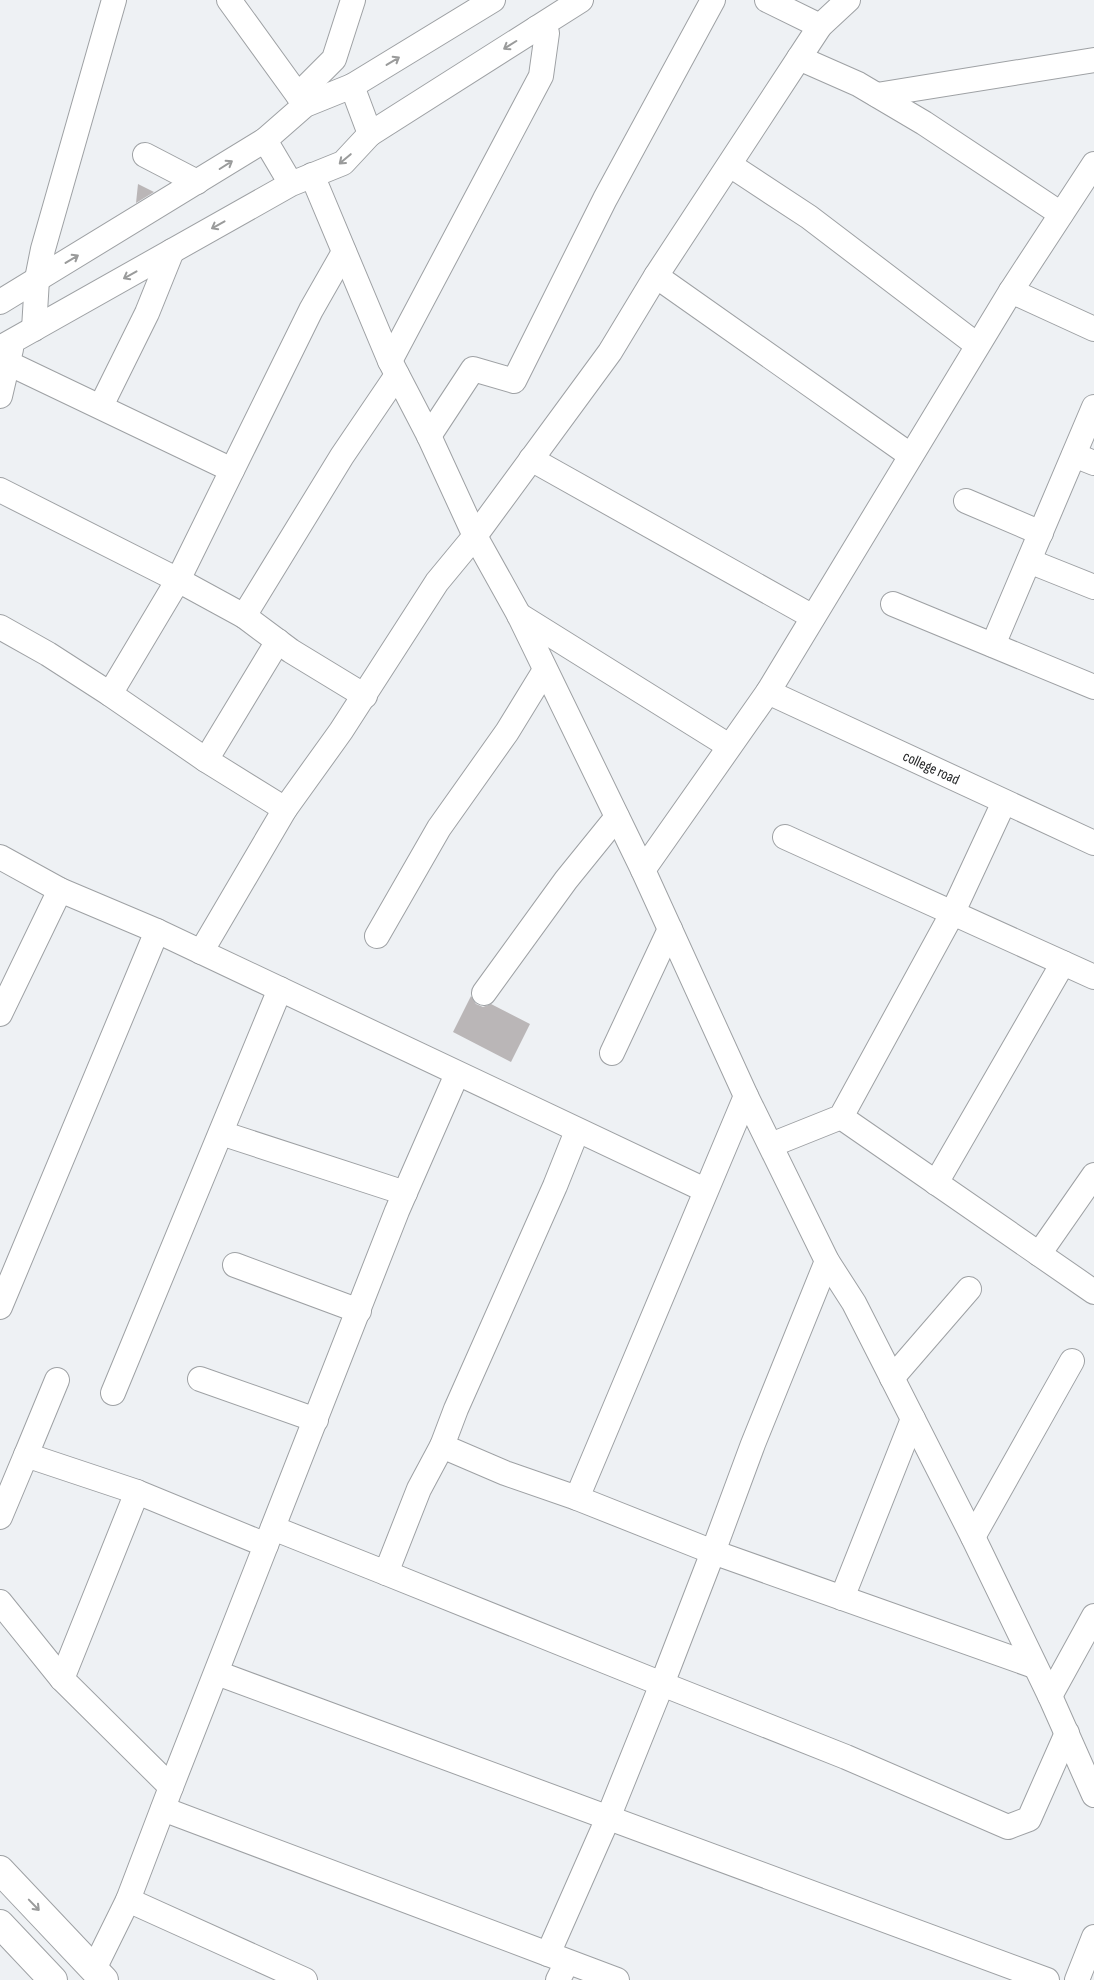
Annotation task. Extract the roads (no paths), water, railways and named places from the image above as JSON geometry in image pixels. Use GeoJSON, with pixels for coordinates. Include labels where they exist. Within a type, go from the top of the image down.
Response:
{"type":"FeatureCollection","features":[{"type":"Feature","properties":{"kind":"main road"},"geometry":{"type":"LineString","coordinates":[[0,1870],[99,1974]]}},
{"type":"Feature","properties":{"kind":"main road"},"geometry":{"type":"LineString","coordinates":[[0,1924],[52,1979]]}},
{"type":"Feature","properties":{"kind":"street"},"geometry":{"type":"LineString","coordinates":[[34,329],[37,279],[43,249],[114,0]]}},
{"type":"Feature","properties":{"kind":"street"},"geometry":{"type":"LineString","coordinates":[[229,0],[302,100]]}},
{"type":"Feature","properties":{"kind":"street"},"geometry":{"type":"LineString","coordinates":[[0,302],[265,140],[302,100],[334,59],[353,0]]}},
{"type":"Feature","properties":{"kind":"street"},"geometry":{"type":"LineString","coordinates":[[302,100],[352,86],[493,0]]}},
{"type":"Feature","properties":{"kind":"street"},"geometry":{"type":"LineString","coordinates":[[0,396],[7,351],[34,329],[301,180],[343,163],[370,134],[581,0]]}},
{"type":"Feature","properties":{"kind":"street"},"geometry":{"type":"LineString","coordinates":[[429,436],[473,369],[514,380],[605,199],[713,0]]}},
{"type":"Feature","properties":{"kind":"street"},"geometry":{"type":"LineString","coordinates":[[767,0],[820,26]]}},
{"type":"Feature","properties":{"kind":"street"},"geometry":{"type":"LineString","coordinates":[[201,952],[285,810],[364,696],[437,582],[475,536],[610,352],[656,276],[820,26],[848,0]]}},
{"type":"Feature","properties":{"kind":"street"},"geometry":{"type":"LineString","coordinates":[[244,616],[342,456],[393,368],[541,76],[547,33],[537,28]]}},
{"type":"Feature","properties":{"kind":"street"},"geometry":{"type":"LineString","coordinates":[[799,58],[858,84],[877,95],[924,123],[1061,214]]}},
{"type":"Feature","properties":{"kind":"street"},"geometry":{"type":"LineString","coordinates":[[877,95],[1094,60]]}},
{"type":"Feature","properties":{"kind":"street"},"geometry":{"type":"LineString","coordinates":[[352,86],[370,134]]}},
{"type":"Feature","properties":{"kind":"street"},"geometry":{"type":"LineString","coordinates":[[265,140],[301,180],[344,252],[393,368],[429,436],[475,536],[518,615],[643,870],[746,1096],[827,1261],[854,1303],[973,1537],[1050,1696],[1094,1795]]}},
{"type":"Feature","properties":{"kind":"street"},"geometry":{"type":"LineString","coordinates":[[145,155],[197,182]]}},
{"type":"Feature","properties":{"kind":"street"},"geometry":{"type":"LineString","coordinates":[[643,870],[768,692],[1010,291],[1094,164]]}},
{"type":"Feature","properties":{"kind":"street"},"geometry":{"type":"LineString","coordinates":[[730,165],[809,217],[978,345]]}},
{"type":"Feature","properties":{"kind":"street"},"geometry":{"type":"LineString","coordinates":[[101,406],[147,313],[172,251]]}},
{"type":"Feature","properties":{"kind":"street"},"geometry":{"type":"LineString","coordinates":[[110,694],[178,580],[311,310],[344,252]]}},
{"type":"Feature","properties":{"kind":"street"},"geometry":{"type":"LineString","coordinates":[[656,276],[910,455]]}},
{"type":"Feature","properties":{"kind":"street"},"geometry":{"type":"LineString","coordinates":[[1010,291],[1094,329]]}},
{"type":"Feature","properties":{"kind":"street"},"geometry":{"type":"LineString","coordinates":[[7,351],[101,406],[232,470]]}},
{"type":"Feature","properties":{"kind":"street"},"geometry":{"type":"LineString","coordinates":[[993,645],[1041,533],[1084,459],[1094,407]]}},
{"type":"Feature","properties":{"kind":"street"},"geometry":{"type":"LineString","coordinates":[[531,460],[813,617]]}},
{"type":"Feature","properties":{"kind":"street"},"geometry":{"type":"LineString","coordinates":[[0,490],[178,580],[244,616],[278,641],[364,696]]}},
{"type":"Feature","properties":{"kind":"street"},"geometry":{"type":"LineString","coordinates":[[966,502],[1041,533]]}},
{"type":"Feature","properties":{"kind":"street"},"geometry":{"type":"LineString","coordinates":[[1029,561],[1094,587]]}},
{"type":"Feature","properties":{"kind":"street"},"geometry":{"type":"LineString","coordinates":[[893,604],[1094,687]]}},
{"type":"Feature","properties":{"kind":"street"},"geometry":{"type":"LineString","coordinates":[[518,615],[729,746]]}},
{"type":"Feature","properties":{"kind":"street"},"geometry":{"type":"LineString","coordinates":[[0,627],[48,654],[206,760],[285,810]]}},
{"type":"Feature","properties":{"kind":"street"},"geometry":{"type":"LineString","coordinates":[[206,760],[278,641]]}},
{"type":"Feature","properties":{"kind":"street"},"geometry":{"type":"LineString","coordinates":[[377,936],[439,828],[507,732],[545,670]]}},
{"type":"Feature","properties":{"kind":"street","name":"college road"},"geometry":{"type":"LineString","coordinates":[[768,692],[1094,843]]}},
{"type":"Feature","properties":{"kind":"street"},"geometry":{"type":"LineString","coordinates":[[771,1145],[841,1117],[952,914],[1004,802]]}},
{"type":"Feature","properties":{"kind":"street"},"geometry":{"type":"LineString","coordinates":[[484,993],[566,880],[617,817]]}},
{"type":"Feature","properties":{"kind":"street"},"geometry":{"type":"LineString","coordinates":[[784,837],[1094,977]]}},
{"type":"Feature","properties":{"kind":"street"},"geometry":{"type":"LineString","coordinates":[[0,856],[60,890],[157,931],[705,1190]]}},
{"type":"Feature","properties":{"kind":"street"},"geometry":{"type":"LineString","coordinates":[[0,1014],[60,890]]}},
{"type":"Feature","properties":{"kind":"street"},"geometry":{"type":"LineString","coordinates":[[612,1053],[670,928]]}},
{"type":"Feature","properties":{"kind":"street"},"geometry":{"type":"LineString","coordinates":[[0,1308],[157,931]]}},
{"type":"Feature","properties":{"kind":"street"},"geometry":{"type":"LineString","coordinates":[[936,1183],[1063,963]]}},
{"type":"Feature","properties":{"kind":"street"},"geometry":{"type":"LineString","coordinates":[[113,1393],[280,989]]}},
{"type":"Feature","properties":{"kind":"street"},"geometry":{"type":"LineString","coordinates":[[99,1974],[405,1193],[457,1074]]}},
{"type":"Feature","properties":{"kind":"street"},"geometry":{"type":"LineString","coordinates":[[577,1498],[746,1096]]}},
{"type":"Feature","properties":{"kind":"street"},"geometry":{"type":"LineString","coordinates":[[841,1117],[1094,1292]]}},
{"type":"Feature","properties":{"kind":"street"},"geometry":{"type":"LineString","coordinates":[[386,1573],[419,1489],[442,1446],[456,1409],[578,1131]]}},
{"type":"Feature","properties":{"kind":"street"},"geometry":{"type":"LineString","coordinates":[[221,1133],[405,1193]]}},
{"type":"Feature","properties":{"kind":"street"},"geometry":{"type":"LineString","coordinates":[[1039,1254],[1094,1175]]}},
{"type":"Feature","properties":{"kind":"street"},"geometry":{"type":"LineString","coordinates":[[558,1965],[608,1818],[662,1684],[753,1444],[827,1261]]}},
{"type":"Feature","properties":{"kind":"street"},"geometry":{"type":"LineString","coordinates":[[235,1265],[359,1311]]}},
{"type":"Feature","properties":{"kind":"street"},"geometry":{"type":"LineString","coordinates":[[892,1378],[969,1289]]}},
{"type":"Feature","properties":{"kind":"street"},"geometry":{"type":"LineString","coordinates":[[973,1537],[1072,1361]]}},
{"type":"Feature","properties":{"kind":"street"},"geometry":{"type":"LineString","coordinates":[[200,1379],[316,1420]]}},
{"type":"Feature","properties":{"kind":"street"},"geometry":{"type":"LineString","coordinates":[[0,1518],[57,1380]]}},
{"type":"Feature","properties":{"kind":"street"},"geometry":{"type":"LineString","coordinates":[[842,1598],[913,1418]]}},
{"type":"Feature","properties":{"kind":"street"},"geometry":{"type":"LineString","coordinates":[[442,1446],[713,1552],[1034,1666]]}},
{"type":"Feature","properties":{"kind":"street"},"geometry":{"type":"LineString","coordinates":[[26,1455],[270,1537],[386,1573],[846,1757],[1008,1827],[1029,1819],[1067,1733]]}},
{"type":"Feature","properties":{"kind":"street"},"geometry":{"type":"LineString","coordinates":[[62,1679],[137,1492]]}},
{"type":"Feature","properties":{"kind":"street"},"geometry":{"type":"LineString","coordinates":[[0,1602],[62,1679],[171,1787]]}},
{"type":"Feature","properties":{"kind":"street"},"geometry":{"type":"LineString","coordinates":[[1050,1696],[1094,1616]]}},
{"type":"Feature","properties":{"kind":"street"},"geometry":{"type":"LineString","coordinates":[[217,1673],[1047,1980]]}},
{"type":"Feature","properties":{"kind":"street"},"geometry":{"type":"LineString","coordinates":[[163,1810],[558,1965],[617,1980]]}},
{"type":"Feature","properties":{"kind":"street"},"geometry":{"type":"LineString","coordinates":[[128,1900],[305,1980]]}},
{"type":"Feature","properties":{"kind":"street"},"geometry":{"type":"LineString","coordinates":[[1077,1980],[1094,1937]]}}]}
